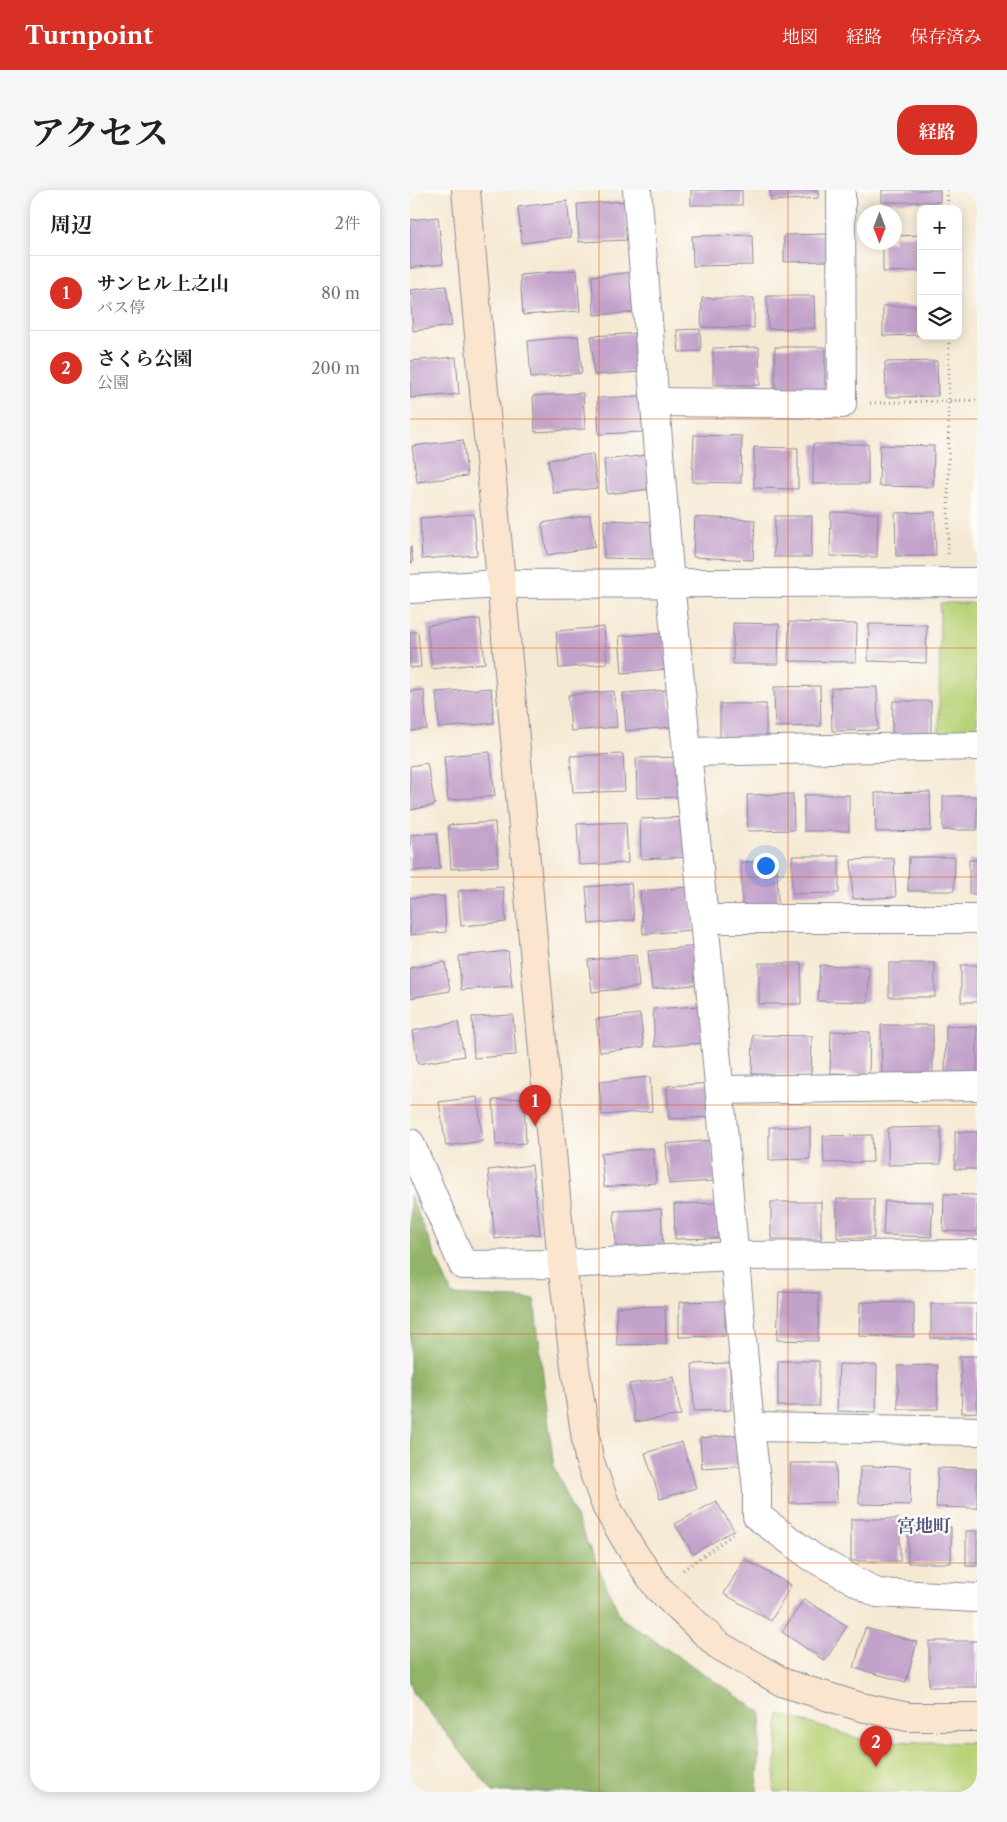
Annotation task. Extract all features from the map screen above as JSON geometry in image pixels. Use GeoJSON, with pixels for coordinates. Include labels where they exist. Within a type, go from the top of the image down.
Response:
{"type":"FeatureCollection","features":[{"type":"Feature","properties":{"kind":"street"},"geometry":{"type":"LineString","coordinates":[[466,190],[562,1264],[589,1459],[606,1506],[633,1552],[658,1588],[718,1644],[784,1683],[861,1707],[908,1717],[977,1717]]}},
{"type":"Feature","properties":{"kind":"street"},"geometry":{"type":"LineString","coordinates":[[637,190],[670,583],[720,1090],[757,1488],[757,1516],[812,1557],[877,1593],[977,1598]]}},
{"type":"Feature","properties":{"kind":"street"},"geometry":{"type":"LineString","coordinates":[[656,402],[842,404],[841,190]]}},
{"type":"Feature","properties":{"kind":"street"},"geometry":{"type":"LineString","coordinates":[[410,589],[502,584],[977,582]]}},
{"type":"Feature","properties":{"kind":"street"},"geometry":{"type":"LineString","coordinates":[[688,752],[977,746]]}},
{"type":"Feature","properties":{"kind":"street"},"geometry":{"type":"LineString","coordinates":[[704,919],[977,919]]}},
{"type":"Feature","properties":{"kind":"street"},"geometry":{"type":"LineString","coordinates":[[720,1090],[977,1086]]}},
{"type":"Feature","properties":{"kind":"street"},"geometry":{"type":"LineString","coordinates":[[410,1143],[463,1265],[562,1264],[735,1256],[977,1254]]}},
{"type":"Feature","properties":{"kind":"street"},"geometry":{"type":"LineString","coordinates":[[750,1427],[977,1431]]}},
{"type":"Feature","properties":{"kind":"path"},"geometry":{"type":"LineString","coordinates":[[947,190],[948,205]]}},
{"type":"Feature","properties":{"kind":"path"},"geometry":{"type":"LineString","coordinates":[[948,583],[949,340]]}},
{"type":"Feature","properties":{"kind":"path"},"geometry":{"type":"LineString","coordinates":[[842,404],[977,400]]}},
{"type":"Feature","properties":{"kind":"path"},"geometry":{"type":"LineString","coordinates":[[658,1588],[757,1516]]}},
{"type":"Feature","properties":{"kind":"green space"},"geometry":{"type":"Polygon","coordinates":[[[940,603],[977,603],[977,744],[939,744],[940,603]]]}},
{"type":"Feature","properties":{"kind":"green space"},"geometry":{"type":"Polygon","coordinates":[[[410,1195],[452,1295],[534,1299],[554,1468],[621,1618],[762,1713],[757,1792],[493,1792],[413,1692],[410,1680],[410,1195]]]}},
{"type":"Feature","properties":{"kind":"green space"},"geometry":{"type":"Polygon","coordinates":[[[779,1714],[867,1741],[977,1743],[977,1792],[774,1792],[779,1714]]]}},
{"type":"Feature","properties":{"kind":"building"},"geometry":{"type":"Polygon","coordinates":[[[691,190],[742,190],[742,205],[691,205],[691,190]]]}},
{"type":"Feature","properties":{"kind":"building"},"geometry":{"type":"Polygon","coordinates":[[[770,190],[818,190],[818,198],[771,201],[770,190]]]}},
{"type":"Feature","properties":{"kind":"building"},"geometry":{"type":"Polygon","coordinates":[[[882,190],[940,190],[940,202],[882,202],[882,190]]]}},
{"type":"Feature","properties":{"kind":"building"},"geometry":{"type":"Polygon","coordinates":[[[567,201],[571,237],[522,243],[518,207],[567,201]]]}},
{"type":"Feature","properties":{"kind":"building"},"geometry":{"type":"Polygon","coordinates":[[[626,201],[628,240],[579,242],[577,204],[626,201]]]}},
{"type":"Feature","properties":{"kind":"building"},"geometry":{"type":"Polygon","coordinates":[[[438,217],[443,264],[410,268],[410,220],[438,217]]]}},
{"type":"Feature","properties":{"kind":"building"},"geometry":{"type":"Polygon","coordinates":[[[828,234],[828,261],[784,262],[784,235],[828,234]]]}},
{"type":"Feature","properties":{"kind":"building"},"geometry":{"type":"Polygon","coordinates":[[[752,235],[753,265],[693,266],[692,236],[752,235]]]}},
{"type":"Feature","properties":{"kind":"building"},"geometry":{"type":"Polygon","coordinates":[[[917,235],[917,271],[883,272],[883,250],[902,250],[902,236],[917,235]]]}},
{"type":"Feature","properties":{"kind":"building"},"geometry":{"type":"Polygon","coordinates":[[[577,270],[580,311],[523,315],[520,275],[577,270]]]}},
{"type":"Feature","properties":{"kind":"building"},"geometry":{"type":"Polygon","coordinates":[[[637,272],[640,312],[594,315],[592,276],[637,272]]]}},
{"type":"Feature","properties":{"kind":"building"},"geometry":{"type":"Polygon","coordinates":[[[446,286],[452,326],[413,331],[410,290],[446,286]]]}},
{"type":"Feature","properties":{"kind":"building"},"geometry":{"type":"Polygon","coordinates":[[[767,296],[814,296],[815,328],[768,329],[767,296]]]}},
{"type":"Feature","properties":{"kind":"building"},"geometry":{"type":"Polygon","coordinates":[[[702,298],[754,298],[754,328],[701,327],[702,298]]]}},
{"type":"Feature","properties":{"kind":"building"},"geometry":{"type":"Polygon","coordinates":[[[883,306],[917,306],[917,335],[883,336],[883,306]]]}},
{"type":"Feature","properties":{"kind":"building"},"geometry":{"type":"Polygon","coordinates":[[[700,329],[701,351],[679,352],[677,330],[700,329]]]}},
{"type":"Feature","properties":{"kind":"building"},"geometry":{"type":"Polygon","coordinates":[[[640,333],[642,372],[594,375],[591,336],[640,333]]]}},
{"type":"Feature","properties":{"kind":"building"},"geometry":{"type":"Polygon","coordinates":[[[578,336],[582,373],[531,378],[528,341],[578,336]]]}},
{"type":"Feature","properties":{"kind":"building"},"geometry":{"type":"Polygon","coordinates":[[[759,347],[760,385],[713,385],[713,348],[759,347]]]}},
{"type":"Feature","properties":{"kind":"building"},"geometry":{"type":"Polygon","coordinates":[[[775,347],[825,347],[825,390],[775,390],[775,347]]]}},
{"type":"Feature","properties":{"kind":"building"},"geometry":{"type":"Polygon","coordinates":[[[456,357],[459,394],[410,398],[410,361],[456,357]]]}},
{"type":"Feature","properties":{"kind":"building"},"geometry":{"type":"Polygon","coordinates":[[[937,361],[938,396],[886,397],[885,362],[937,361]]]}},
{"type":"Feature","properties":{"kind":"building"},"geometry":{"type":"Polygon","coordinates":[[[583,393],[585,429],[535,432],[533,396],[583,393]]]}},
{"type":"Feature","properties":{"kind":"building"},"geometry":{"type":"Polygon","coordinates":[[[641,396],[643,432],[599,434],[597,398],[641,396]]]}},
{"type":"Feature","properties":{"kind":"building"},"geometry":{"type":"Polygon","coordinates":[[[694,435],[742,436],[741,483],[692,482],[694,435]]]}},
{"type":"Feature","properties":{"kind":"building"},"geometry":{"type":"Polygon","coordinates":[[[463,440],[467,476],[417,482],[412,446],[463,440]]]}},
{"type":"Feature","properties":{"kind":"building"},"geometry":{"type":"Polygon","coordinates":[[[813,444],[868,444],[868,484],[813,484],[813,444]]]}},
{"type":"Feature","properties":{"kind":"building"},"geometry":{"type":"Polygon","coordinates":[[[880,445],[934,446],[933,487],[879,486],[880,445]]]}},
{"type":"Feature","properties":{"kind":"building"},"geometry":{"type":"Polygon","coordinates":[[[754,447],[798,448],[798,489],[754,488],[754,447]]]}},
{"type":"Feature","properties":{"kind":"building"},"geometry":{"type":"Polygon","coordinates":[[[593,454],[597,488],[553,493],[548,460],[593,454]]]}},
{"type":"Feature","properties":{"kind":"building"},"geometry":{"type":"Polygon","coordinates":[[[648,455],[651,489],[607,494],[604,460],[648,455]]]}},
{"type":"Feature","properties":{"kind":"building"},"geometry":{"type":"Polygon","coordinates":[[[831,512],[878,513],[877,557],[830,556],[831,512]]]}},
{"type":"Feature","properties":{"kind":"building"},"geometry":{"type":"Polygon","coordinates":[[[935,512],[936,556],[896,556],[895,513],[935,512]]]}},
{"type":"Feature","properties":{"kind":"building"},"geometry":{"type":"Polygon","coordinates":[[[474,514],[477,555],[422,559],[420,518],[474,514]]]}},
{"type":"Feature","properties":{"kind":"building"},"geometry":{"type":"Polygon","coordinates":[[[590,515],[595,547],[547,555],[542,523],[590,515]]]}},
{"type":"Feature","properties":{"kind":"building"},"geometry":{"type":"Polygon","coordinates":[[[775,516],[812,516],[811,557],[774,557],[775,516]]]}},
{"type":"Feature","properties":{"kind":"building"},"geometry":{"type":"Polygon","coordinates":[[[695,517],[755,520],[753,560],[693,557],[695,517]]]}},
{"type":"Feature","properties":{"kind":"building"},"geometry":{"type":"Polygon","coordinates":[[[604,520],[656,522],[655,559],[604,558],[604,520]]]}},
{"type":"Feature","properties":{"kind":"building"},"geometry":{"type":"Polygon","coordinates":[[[410,547],[413,562],[410,563],[410,547]]]}},
{"type":"Feature","properties":{"kind":"building"},"geometry":{"type":"Polygon","coordinates":[[[480,619],[485,663],[432,669],[427,625],[480,619]]]}},
{"type":"Feature","properties":{"kind":"building"},"geometry":{"type":"Polygon","coordinates":[[[789,622],[857,624],[856,662],[788,661],[789,622]]]}},
{"type":"Feature","properties":{"kind":"building"},"geometry":{"type":"Polygon","coordinates":[[[733,623],[779,624],[778,664],[733,664],[733,623]]]}},
{"type":"Feature","properties":{"kind":"building"},"geometry":{"type":"Polygon","coordinates":[[[869,624],[927,625],[926,663],[868,661],[869,624]]]}},
{"type":"Feature","properties":{"kind":"building"},"geometry":{"type":"Polygon","coordinates":[[[604,627],[607,664],[559,668],[556,631],[604,627]]]}},
{"type":"Feature","properties":{"kind":"building"},"geometry":{"type":"Polygon","coordinates":[[[410,632],[418,632],[421,667],[410,668],[410,632]]]}},
{"type":"Feature","properties":{"kind":"building"},"geometry":{"type":"Polygon","coordinates":[[[665,633],[667,669],[622,673],[619,636],[665,633]]]}},
{"type":"Feature","properties":{"kind":"building"},"geometry":{"type":"Polygon","coordinates":[[[820,686],[821,726],[775,727],[774,687],[820,686]]]}},
{"type":"Feature","properties":{"kind":"building"},"geometry":{"type":"Polygon","coordinates":[[[877,687],[878,730],[832,731],[831,688],[877,687]]]}},
{"type":"Feature","properties":{"kind":"building"},"geometry":{"type":"Polygon","coordinates":[[[491,688],[494,723],[439,728],[436,692],[491,688]]]}},
{"type":"Feature","properties":{"kind":"building"},"geometry":{"type":"Polygon","coordinates":[[[424,690],[427,729],[410,731],[410,691],[424,690]]]}},
{"type":"Feature","properties":{"kind":"building"},"geometry":{"type":"Polygon","coordinates":[[[669,690],[672,727],[626,731],[623,693],[669,690]]]}},
{"type":"Feature","properties":{"kind":"building"},"geometry":{"type":"Polygon","coordinates":[[[614,691],[617,727],[571,731],[568,695],[614,691]]]}},
{"type":"Feature","properties":{"kind":"building"},"geometry":{"type":"Polygon","coordinates":[[[893,701],[931,701],[931,736],[892,735],[893,701]]]}},
{"type":"Feature","properties":{"kind":"building"},"geometry":{"type":"Polygon","coordinates":[[[720,704],[766,704],[766,741],[720,741],[720,704]]]}},
{"type":"Feature","properties":{"kind":"building"},"geometry":{"type":"Polygon","coordinates":[[[490,752],[495,796],[448,800],[444,756],[490,752]]]}},
{"type":"Feature","properties":{"kind":"building"},"geometry":{"type":"Polygon","coordinates":[[[623,754],[625,791],[573,793],[570,756],[623,754]]]}},
{"type":"Feature","properties":{"kind":"building"},"geometry":{"type":"Polygon","coordinates":[[[682,757],[683,797],[637,798],[636,758],[682,757]]]}},
{"type":"Feature","properties":{"kind":"building"},"geometry":{"type":"Polygon","coordinates":[[[427,763],[435,805],[410,810],[410,766],[427,763]]]}},
{"type":"Feature","properties":{"kind":"building"},"geometry":{"type":"Polygon","coordinates":[[[930,792],[931,831],[876,832],[875,793],[930,792]]]}},
{"type":"Feature","properties":{"kind":"building"},"geometry":{"type":"Polygon","coordinates":[[[793,794],[794,830],[748,831],[747,795],[793,794]]]}},
{"type":"Feature","properties":{"kind":"building"},"geometry":{"type":"Polygon","coordinates":[[[804,795],[849,795],[849,831],[804,831],[804,795]]]}},
{"type":"Feature","properties":{"kind":"building"},"geometry":{"type":"Polygon","coordinates":[[[943,796],[977,796],[977,830],[943,830],[943,796]]]}},
{"type":"Feature","properties":{"kind":"building"},"geometry":{"type":"Polygon","coordinates":[[[691,817],[692,857],[641,859],[640,819],[691,817]]]}},
{"type":"Feature","properties":{"kind":"building"},"geometry":{"type":"Polygon","coordinates":[[[495,822],[498,866],[451,869],[448,825],[495,822]]]}},
{"type":"Feature","properties":{"kind":"building"},"geometry":{"type":"Polygon","coordinates":[[[626,822],[628,863],[579,865],[577,824],[626,822]]]}},
{"type":"Feature","properties":{"kind":"building"},"geometry":{"type":"Polygon","coordinates":[[[437,833],[440,869],[410,871],[410,835],[437,833]]]}},
{"type":"Feature","properties":{"kind":"building"},"geometry":{"type":"Polygon","coordinates":[[[792,856],[839,856],[839,893],[792,894],[792,856]]]}},
{"type":"Feature","properties":{"kind":"building"},"geometry":{"type":"Polygon","coordinates":[[[909,857],[955,857],[954,891],[908,891],[909,857]]]}},
{"type":"Feature","properties":{"kind":"building"},"geometry":{"type":"Polygon","coordinates":[[[894,858],[896,897],[853,899],[851,860],[894,858]]]}},
{"type":"Feature","properties":{"kind":"building"},"geometry":{"type":"Polygon","coordinates":[[[969,860],[977,860],[977,894],[969,894],[969,860]]]}},
{"type":"Feature","properties":{"kind":"building"},"geometry":{"type":"Polygon","coordinates":[[[741,862],[777,862],[778,905],[742,906],[741,862]]]}},
{"type":"Feature","properties":{"kind":"building"},"geometry":{"type":"Polygon","coordinates":[[[631,883],[634,920],[589,924],[586,887],[631,883]]]}},
{"type":"Feature","properties":{"kind":"building"},"geometry":{"type":"Polygon","coordinates":[[[503,887],[506,922],[461,926],[458,891],[503,887]]]}},
{"type":"Feature","properties":{"kind":"building"},"geometry":{"type":"Polygon","coordinates":[[[690,887],[694,930],[643,934],[640,891],[690,887]]]}},
{"type":"Feature","properties":{"kind":"building"},"geometry":{"type":"Polygon","coordinates":[[[444,896],[446,932],[410,935],[410,898],[444,896]]]}},
{"type":"Feature","properties":{"kind":"building"},"geometry":{"type":"Polygon","coordinates":[[[699,946],[703,984],[652,989],[648,951],[699,946]]]}},
{"type":"Feature","properties":{"kind":"building"},"geometry":{"type":"Polygon","coordinates":[[[508,951],[512,986],[461,990],[459,956],[508,951]]]}},
{"type":"Feature","properties":{"kind":"building"},"geometry":{"type":"Polygon","coordinates":[[[636,955],[639,987],[592,992],[588,960],[636,955]]]}},
{"type":"Feature","properties":{"kind":"building"},"geometry":{"type":"Polygon","coordinates":[[[445,962],[450,991],[410,998],[410,968],[445,962]]]}},
{"type":"Feature","properties":{"kind":"building"},"geometry":{"type":"Polygon","coordinates":[[[759,963],[801,963],[801,1004],[759,1004],[759,963]]]}},
{"type":"Feature","properties":{"kind":"building"},"geometry":{"type":"Polygon","coordinates":[[[889,963],[935,963],[935,997],[889,997],[889,963]]]}},
{"type":"Feature","properties":{"kind":"building"},"geometry":{"type":"Polygon","coordinates":[[[820,965],[869,967],[868,1002],[818,1001],[820,965]]]}},
{"type":"Feature","properties":{"kind":"building"},"geometry":{"type":"Polygon","coordinates":[[[961,965],[977,965],[977,1002],[961,1002],[961,965]]]}},
{"type":"Feature","properties":{"kind":"building"},"geometry":{"type":"Polygon","coordinates":[[[700,1006],[703,1043],[655,1047],[653,1009],[700,1006]]]}},
{"type":"Feature","properties":{"kind":"building"},"geometry":{"type":"Polygon","coordinates":[[[640,1014],[644,1047],[600,1052],[596,1019],[640,1014]]]}},
{"type":"Feature","properties":{"kind":"building"},"geometry":{"type":"Polygon","coordinates":[[[513,1015],[516,1055],[474,1058],[472,1017],[513,1015]]]}},
{"type":"Feature","properties":{"kind":"building"},"geometry":{"type":"Polygon","coordinates":[[[458,1022],[464,1056],[418,1064],[412,1031],[458,1022]]]}},
{"type":"Feature","properties":{"kind":"building"},"geometry":{"type":"Polygon","coordinates":[[[881,1025],[933,1025],[933,1074],[882,1075],[881,1025]]]}},
{"type":"Feature","properties":{"kind":"building"},"geometry":{"type":"Polygon","coordinates":[[[946,1026],[977,1027],[977,1073],[945,1072],[946,1026]]]}},
{"type":"Feature","properties":{"kind":"building"},"geometry":{"type":"Polygon","coordinates":[[[831,1031],[870,1032],[869,1074],[830,1073],[831,1031]]]}},
{"type":"Feature","properties":{"kind":"building"},"geometry":{"type":"Polygon","coordinates":[[[753,1035],[812,1036],[811,1076],[752,1074],[753,1035]]]}},
{"type":"Feature","properties":{"kind":"building"},"geometry":{"type":"Polygon","coordinates":[[[650,1077],[652,1111],[602,1115],[599,1082],[650,1077]]]}},
{"type":"Feature","properties":{"kind":"building"},"geometry":{"type":"Polygon","coordinates":[[[711,1083],[713,1117],[669,1119],[667,1086],[711,1083]]]}},
{"type":"Feature","properties":{"kind":"building"},"geometry":{"type":"Polygon","coordinates":[[[477,1097],[483,1141],[446,1146],[439,1102],[477,1097]]]}},
{"type":"Feature","properties":{"kind":"building"},"geometry":{"type":"Polygon","coordinates":[[[524,1098],[526,1143],[496,1145],[493,1100],[524,1098]]]}},
{"type":"Feature","properties":{"kind":"building"},"geometry":{"type":"Polygon","coordinates":[[[769,1127],[810,1127],[810,1159],[769,1160],[769,1127]]]}},
{"type":"Feature","properties":{"kind":"building"},"geometry":{"type":"Polygon","coordinates":[[[941,1127],[941,1164],[888,1165],[888,1128],[941,1127]]]}},
{"type":"Feature","properties":{"kind":"building"},"geometry":{"type":"Polygon","coordinates":[[[955,1132],[977,1132],[977,1169],[955,1169],[955,1132]]]}},
{"type":"Feature","properties":{"kind":"building"},"geometry":{"type":"Polygon","coordinates":[[[872,1135],[873,1162],[824,1163],[823,1136],[872,1135]]]}},
{"type":"Feature","properties":{"kind":"building"},"geometry":{"type":"Polygon","coordinates":[[[712,1140],[715,1181],[669,1184],[666,1144],[712,1140]]]}},
{"type":"Feature","properties":{"kind":"building"},"geometry":{"type":"Polygon","coordinates":[[[653,1148],[656,1183],[604,1187],[601,1153],[653,1148]]]}},
{"type":"Feature","properties":{"kind":"building"},"geometry":{"type":"Polygon","coordinates":[[[532,1165],[540,1234],[495,1239],[488,1170],[532,1165]]]}},
{"type":"Feature","properties":{"kind":"building"},"geometry":{"type":"Polygon","coordinates":[[[944,1194],[977,1195],[977,1232],[943,1231],[944,1194]]]}},
{"type":"Feature","properties":{"kind":"building"},"geometry":{"type":"Polygon","coordinates":[[[837,1199],[874,1199],[874,1238],[837,1238],[837,1199]]]}},
{"type":"Feature","properties":{"kind":"building"},"geometry":{"type":"Polygon","coordinates":[[[885,1201],[933,1202],[931,1237],[883,1235],[885,1201]]]}},
{"type":"Feature","properties":{"kind":"building"},"geometry":{"type":"Polygon","coordinates":[[[771,1202],[821,1202],[821,1239],[771,1239],[771,1202]]]}},
{"type":"Feature","properties":{"kind":"building"},"geometry":{"type":"Polygon","coordinates":[[[717,1203],[718,1238],[675,1239],[674,1204],[717,1203]]]}},
{"type":"Feature","properties":{"kind":"building"},"geometry":{"type":"Polygon","coordinates":[[[661,1209],[663,1245],[616,1247],[614,1211],[661,1209]]]}},
{"type":"Feature","properties":{"kind":"building"},"geometry":{"type":"Polygon","coordinates":[[[779,1292],[819,1293],[818,1341],[777,1340],[779,1292]]]}},
{"type":"Feature","properties":{"kind":"building"},"geometry":{"type":"Polygon","coordinates":[[[725,1301],[725,1336],[679,1337],[679,1302],[725,1301]]]}},
{"type":"Feature","properties":{"kind":"building"},"geometry":{"type":"Polygon","coordinates":[[[860,1302],[914,1303],[914,1337],[859,1336],[860,1302]]]}},
{"type":"Feature","properties":{"kind":"building"},"geometry":{"type":"Polygon","coordinates":[[[931,1304],[977,1304],[977,1338],[931,1338],[931,1304]]]}},
{"type":"Feature","properties":{"kind":"building"},"geometry":{"type":"Polygon","coordinates":[[[665,1306],[666,1344],[617,1345],[616,1307],[665,1306]]]}},
{"type":"Feature","properties":{"kind":"building"},"geometry":{"type":"Polygon","coordinates":[[[960,1356],[977,1356],[977,1412],[962,1413],[960,1356]]]}},
{"type":"Feature","properties":{"kind":"building"},"geometry":{"type":"Polygon","coordinates":[[[778,1361],[819,1361],[819,1406],[778,1406],[778,1361]]]}},
{"type":"Feature","properties":{"kind":"building"},"geometry":{"type":"Polygon","coordinates":[[[730,1363],[731,1410],[694,1411],[692,1364],[730,1363]]]}},
{"type":"Feature","properties":{"kind":"building"},"geometry":{"type":"Polygon","coordinates":[[[839,1364],[877,1365],[876,1412],[837,1411],[839,1364]]]}},
{"type":"Feature","properties":{"kind":"building"},"geometry":{"type":"Polygon","coordinates":[[[937,1365],[938,1409],[898,1409],[898,1366],[937,1365]]]}},
{"type":"Feature","properties":{"kind":"building"},"geometry":{"type":"Polygon","coordinates":[[[674,1377],[681,1415],[635,1422],[629,1384],[674,1377]]]}},
{"type":"Feature","properties":{"kind":"building"},"geometry":{"type":"Polygon","coordinates":[[[746,1434],[749,1465],[702,1468],[700,1438],[746,1434]]]}},
{"type":"Feature","properties":{"kind":"building"},"geometry":{"type":"Polygon","coordinates":[[[682,1442],[696,1488],[660,1499],[645,1453],[682,1442]]]}},
{"type":"Feature","properties":{"kind":"building"},"geometry":{"type":"Polygon","coordinates":[[[790,1463],[836,1463],[837,1502],[790,1503],[790,1463]]]}},
{"type":"Feature","properties":{"kind":"building"},"geometry":{"type":"Polygon","coordinates":[[[860,1466],[911,1467],[910,1505],[859,1504],[860,1466]]]}},
{"type":"Feature","properties":{"kind":"building"},"geometry":{"type":"Polygon","coordinates":[[[938,1468],[977,1469],[977,1508],[936,1507],[938,1468]]]}},
{"type":"Feature","properties":{"kind":"building"},"geometry":{"type":"Polygon","coordinates":[[[716,1501],[734,1530],[693,1554],[675,1524],[716,1501]]]}},
{"type":"Feature","properties":{"kind":"building"},"geometry":{"type":"Polygon","coordinates":[[[851,1519],[900,1519],[900,1561],[851,1561],[851,1519]]]}},
{"type":"Feature","properties":{"kind":"building"},"geometry":{"type":"Polygon","coordinates":[[[908,1527],[951,1527],[951,1563],[908,1563],[908,1527]]]}},
{"type":"Feature","properties":{"kind":"building"},"geometry":{"type":"Polygon","coordinates":[[[966,1531],[977,1531],[977,1566],[966,1566],[966,1531]]]}},
{"type":"Feature","properties":{"kind":"building"},"geometry":{"type":"Polygon","coordinates":[[[744,1559],[791,1585],[771,1621],[724,1594],[744,1559]]]}},
{"type":"Feature","properties":{"kind":"building"},"geometry":{"type":"Polygon","coordinates":[[[804,1599],[847,1626],[825,1661],[782,1632],[804,1599]]]}},
{"type":"Feature","properties":{"kind":"building"},"geometry":{"type":"Polygon","coordinates":[[[865,1628],[917,1642],[906,1682],[854,1668],[865,1628]]]}},
{"type":"Feature","properties":{"kind":"building"},"geometry":{"type":"Polygon","coordinates":[[[929,1641],[977,1641],[977,1687],[929,1687],[929,1641]]]}},
{"type":"Feature","properties":{"kind":"place","name":"サンヒル上之山"},"geometry":{"type":"Point","coordinates":[535,1126]}},
{"type":"Feature","properties":{"kind":"place","name":"さくら公園"},"geometry":{"type":"Point","coordinates":[876,1767]}},
{"type":"Feature","properties":{"kind":"district","name":"宮地町"},"geometry":{"type":"Point","coordinates":[924,1526]}}]}
